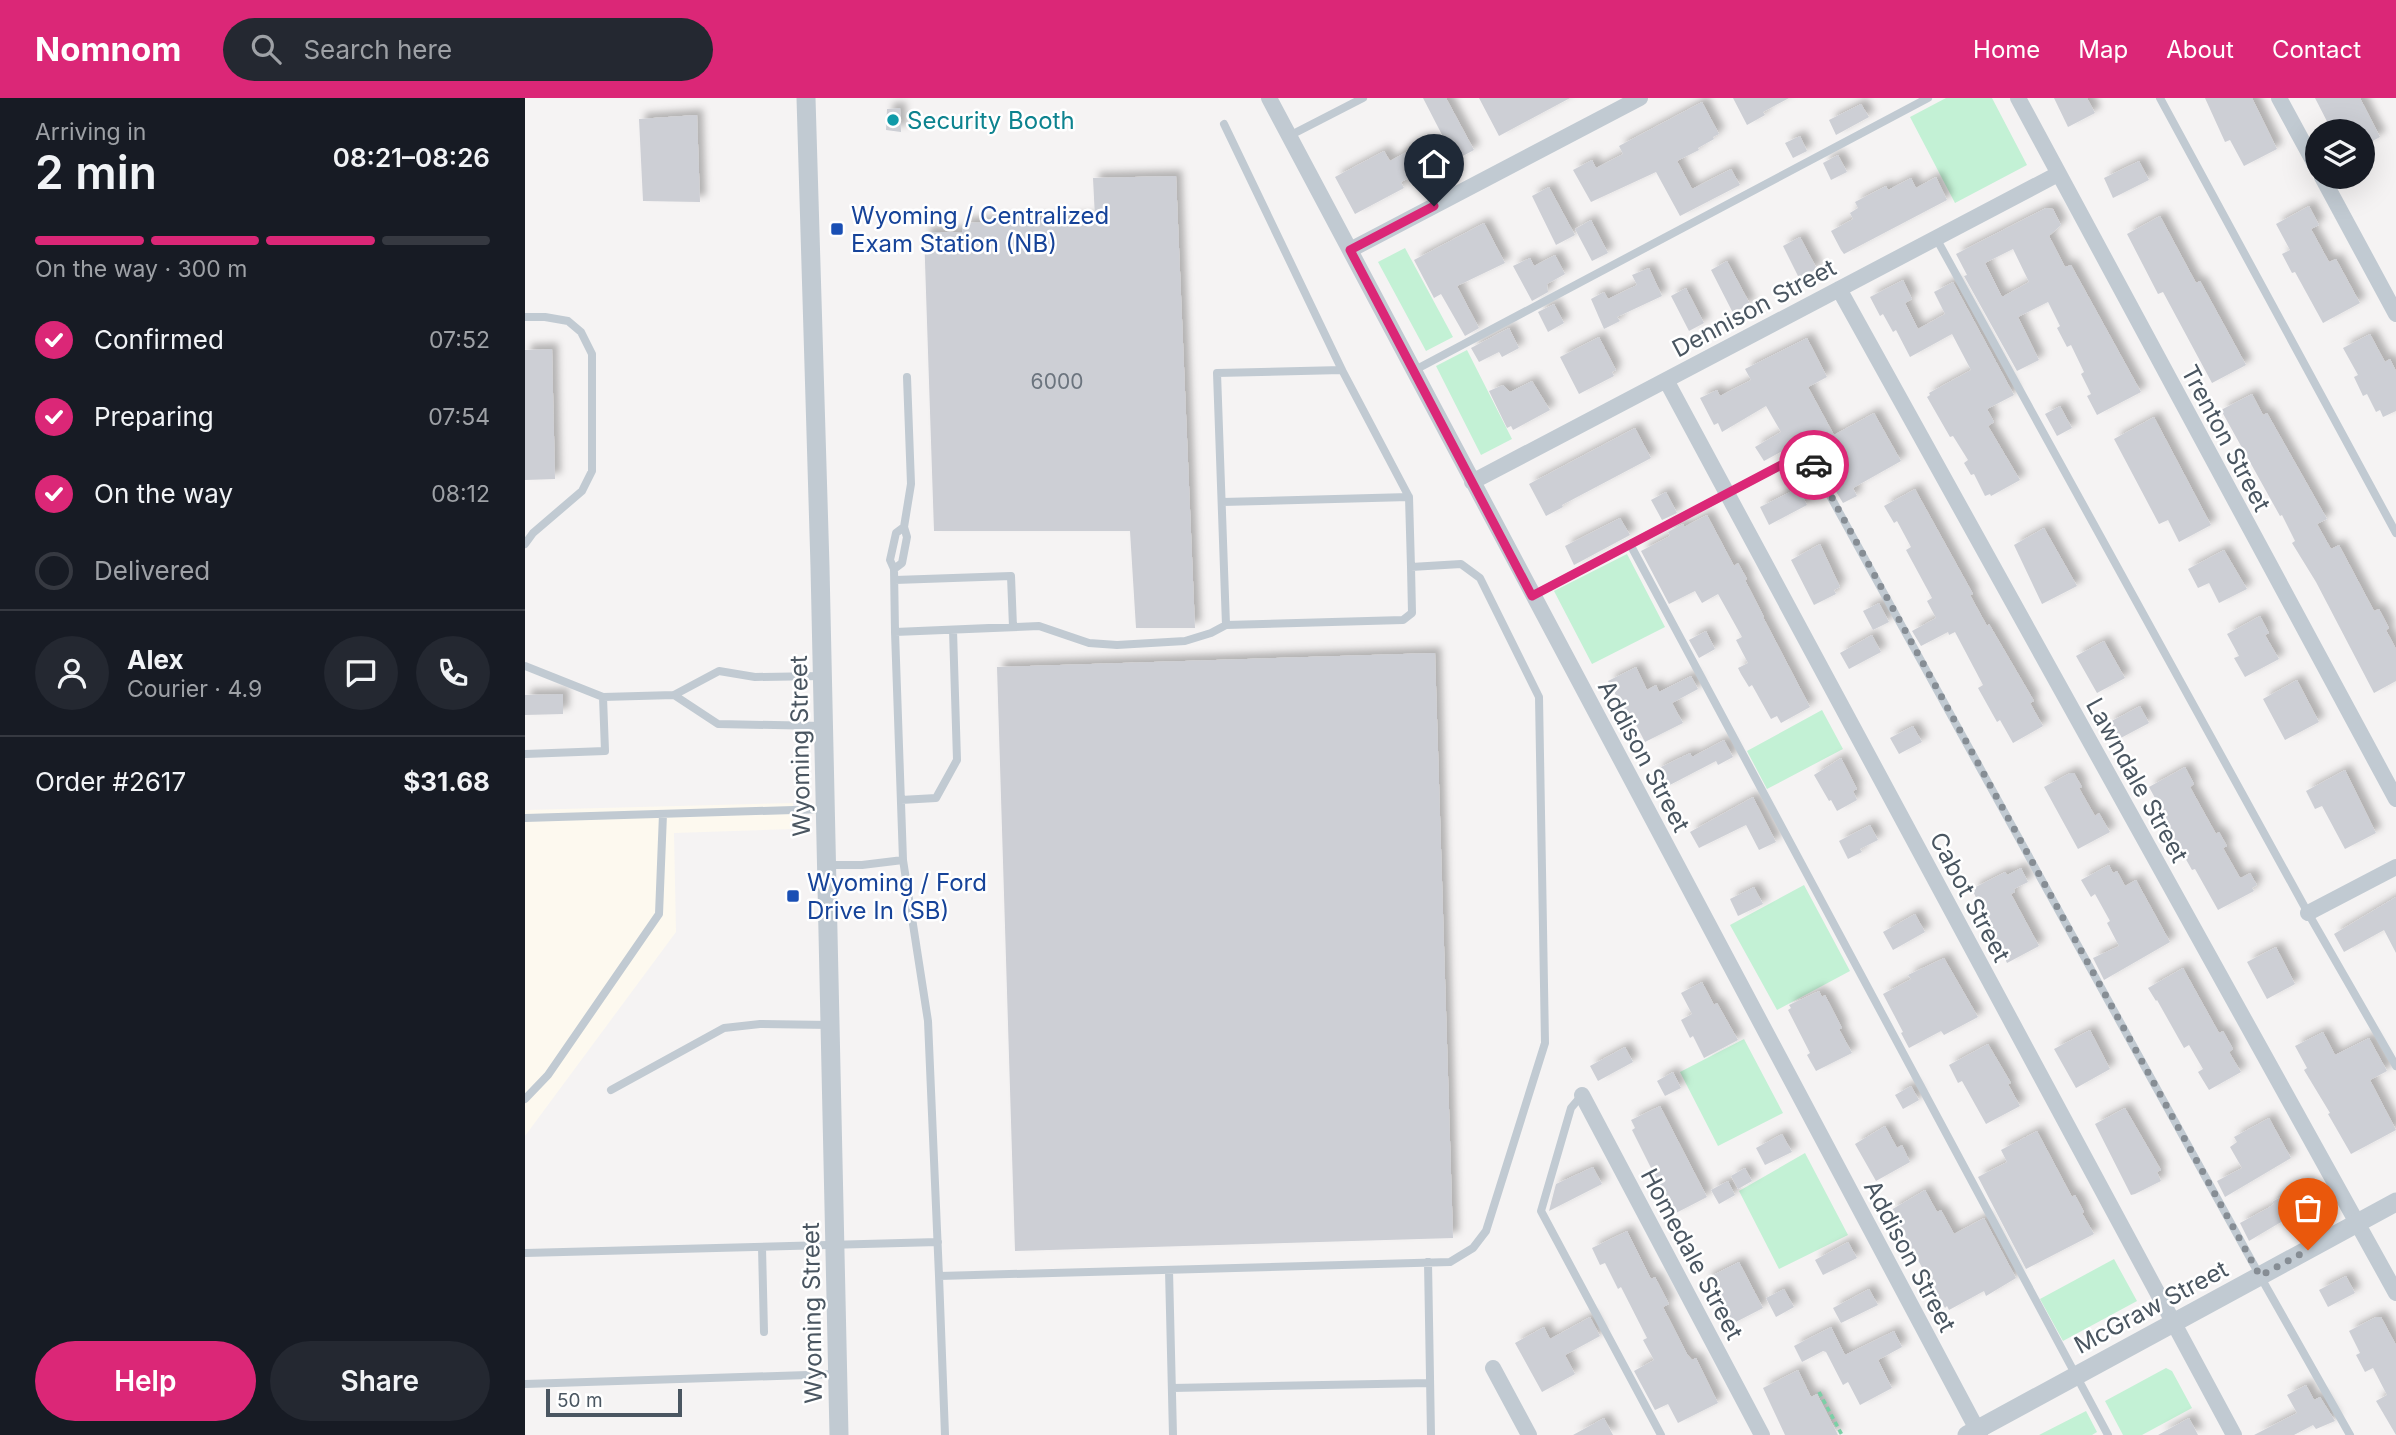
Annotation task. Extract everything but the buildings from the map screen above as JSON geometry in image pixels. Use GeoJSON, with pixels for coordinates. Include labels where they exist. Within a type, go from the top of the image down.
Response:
{"type":"FeatureCollection","features":[{"type":"Feature","properties":{"kind":"street","name":"Wyoming Street"},"geometry":{"type":"LineString","coordinates":[[806,98],[824,726],[839,1435]]}},
{"type":"Feature","properties":{"kind":"street","name":"Addison Street"},"geometry":{"type":"LineString","coordinates":[[1269,98],[1974,1433]]}},
{"type":"Feature","properties":{"kind":"street"},"geometry":{"type":"LineString","coordinates":[[1350,250],[1640,98]]}},
{"type":"Feature","properties":{"kind":"street","name":"Trenton Street"},"geometry":{"type":"LineString","coordinates":[[2018,98],[2396,799]]}},
{"type":"Feature","properties":{"kind":"street"},"geometry":{"type":"LineString","coordinates":[[2279,98],[2305,146]]}},
{"type":"Feature","properties":{"kind":"street","name":"Dennison Street"},"geometry":{"type":"LineString","coordinates":[[1472,482],[2058,174]]}},
{"type":"Feature","properties":{"kind":"street"},"geometry":{"type":"LineString","coordinates":[[2328,189],[2396,314]]}},
{"type":"Feature","properties":{"kind":"street","name":"Lawndale Street"},"geometry":{"type":"LineString","coordinates":[[1839,289],[2396,1293]]}},
{"type":"Feature","properties":{"kind":"street","name":"Cabot Street"},"geometry":{"type":"LineString","coordinates":[[1666,380],[2234,1435]]}},
{"type":"Feature","properties":{"kind":"street"},"geometry":{"type":"LineString","coordinates":[[2308,913],[2396,867]]}},
{"type":"Feature","properties":{"kind":"street","name":"Homedale Street"},"geometry":{"type":"LineString","coordinates":[[1582,1094],[1762,1435]]}},
{"type":"Feature","properties":{"kind":"street","name":"McGraw Street"},"geometry":{"type":"LineString","coordinates":[[1974,1433],[2396,1202]]}},
{"type":"Feature","properties":{"kind":"street"},"geometry":{"type":"LineString","coordinates":[[1493,1368],[1529,1435]]}},
{"type":"Feature","properties":{"kind":"lane"},"geometry":{"type":"LineString","coordinates":[[1289,136],[1363,98]]}},
{"type":"Feature","properties":{"kind":"lane"},"geometry":{"type":"LineString","coordinates":[[1413,371],[1928,98]]}},
{"type":"Feature","properties":{"kind":"lane"},"geometry":{"type":"LineString","coordinates":[[2159,98],[2396,533]]}},
{"type":"Feature","properties":{"kind":"lane"},"geometry":{"type":"LineString","coordinates":[[895,632],[1039,626],[1089,643],[1118,645],[1185,641],[1226,625],[1403,620],[1412,614],[1409,497],[1342,370],[1224,124]]}},
{"type":"Feature","properties":{"kind":"lane"},"geometry":{"type":"LineString","coordinates":[[1936,238],[2308,913],[2396,1066]]}},
{"type":"Feature","properties":{"kind":"lane"},"geometry":{"type":"LineString","coordinates":[[525,317],[568,321],[581,331],[592,354],[592,471],[582,491],[533,533],[525,544]]}},
{"type":"Feature","properties":{"kind":"lane"},"geometry":{"type":"LineString","coordinates":[[1226,625],[1217,373],[1342,370]]}},
{"type":"Feature","properties":{"kind":"lane"},"geometry":{"type":"LineString","coordinates":[[907,377],[911,484],[904,527],[896,533],[890,560],[895,580],[903,860],[929,1021],[945,1435]]}},
{"type":"Feature","properties":{"kind":"lane"},"geometry":{"type":"LineString","coordinates":[[1532,596],[1806,452],[2350,1435]]}},
{"type":"Feature","properties":{"kind":"lane"},"geometry":{"type":"LineString","coordinates":[[1221,502],[1409,497]]}},
{"type":"Feature","properties":{"kind":"lane"},"geometry":{"type":"LineString","coordinates":[[1631,546],[2108,1435]]}},
{"type":"Feature","properties":{"kind":"lane"},"geometry":{"type":"LineString","coordinates":[[939,1276],[1450,1262],[1473,1248],[1486,1231],[1545,1043],[1539,697],[1480,578],[1461,564],[1411,566]]}},
{"type":"Feature","properties":{"kind":"lane"},"geometry":{"type":"LineString","coordinates":[[895,580],[1011,576],[1013,627]]}},
{"type":"Feature","properties":{"kind":"lane"},"geometry":{"type":"LineString","coordinates":[[901,800],[936,798],[957,760],[953,630]]}},
{"type":"Feature","properties":{"kind":"lane"},"geometry":{"type":"LineString","coordinates":[[525,666],[603,697],[674,695],[719,671],[755,677],[822,676]]}},
{"type":"Feature","properties":{"kind":"lane"},"geometry":{"type":"LineString","coordinates":[[674,695],[718,724],[824,726]]}},
{"type":"Feature","properties":{"kind":"lane"},"geometry":{"type":"LineString","coordinates":[[525,754],[605,751],[603,697]]}},
{"type":"Feature","properties":{"kind":"lane"},"geometry":{"type":"LineString","coordinates":[[525,818],[825,809]]}},
{"type":"Feature","properties":{"kind":"lane"},"geometry":{"type":"LineString","coordinates":[[525,1099],[548,1075],[659,914],[663,814]]}},
{"type":"Feature","properties":{"kind":"lane"},"geometry":{"type":"LineString","coordinates":[[827,865],[862,865],[903,860]]}},
{"type":"Feature","properties":{"kind":"lane"},"geometry":{"type":"LineString","coordinates":[[611,1090],[724,1028],[760,1024],[830,1025]]}},
{"type":"Feature","properties":{"kind":"lane"},"geometry":{"type":"LineString","coordinates":[[1582,1094],[1571,1108],[1541,1211],[1661,1435]]}},
{"type":"Feature","properties":{"kind":"lane"},"geometry":{"type":"LineString","coordinates":[[525,1253],[938,1242]]}},
{"type":"Feature","properties":{"kind":"lane"},"geometry":{"type":"LineString","coordinates":[[762,1247],[764,1332]]}},
{"type":"Feature","properties":{"kind":"lane"},"geometry":{"type":"LineString","coordinates":[[1428,1262],[1431,1435]]}},
{"type":"Feature","properties":{"kind":"lane"},"geometry":{"type":"LineString","coordinates":[[1169,1270],[1173,1435]]}},
{"type":"Feature","properties":{"kind":"lane"},"geometry":{"type":"LineString","coordinates":[[525,1384],[838,1374]]}},
{"type":"Feature","properties":{"kind":"lane"},"geometry":{"type":"LineString","coordinates":[[1172,1388],[1430,1383]]}},
{"type":"Feature","properties":{"kind":"path"},"geometry":{"type":"LineString","coordinates":[[1819,1392],[1842,1435]]}},
{"type":"Feature","properties":{"kind":"shaded area"},"geometry":{"type":"Polygon","coordinates":[[[793,803],[793,829],[674,833],[676,932],[525,1136],[525,810],[793,803]]]}},
{"type":"Feature","properties":{"kind":"green space"},"geometry":{"type":"Polygon","coordinates":[[[1946,98],[1992,98],[2027,165],[1955,203],[1910,117],[1946,98]]]}},
{"type":"Feature","properties":{"kind":"green space"},"geometry":{"type":"Polygon","coordinates":[[[1405,248],[1453,337],[1426,351],[1378,262],[1405,248]]]}},
{"type":"Feature","properties":{"kind":"green space"},"geometry":{"type":"Polygon","coordinates":[[[1467,350],[1512,439],[1481,455],[1436,366],[1467,350]]]}},
{"type":"Feature","properties":{"kind":"green space"},"geometry":{"type":"Polygon","coordinates":[[[1627,554],[1665,627],[1592,664],[1554,591],[1627,554]]]}},
{"type":"Feature","properties":{"kind":"green space"},"geometry":{"type":"Polygon","coordinates":[[[1822,710],[1843,749],[1767,789],[1747,751],[1822,710]]]}},
{"type":"Feature","properties":{"kind":"green space"},"geometry":{"type":"Polygon","coordinates":[[[1804,885],[1850,971],[1777,1010],[1730,925],[1804,885]]]}},
{"type":"Feature","properties":{"kind":"green space"},"geometry":{"type":"Polygon","coordinates":[[[1744,1039],[1783,1113],[1718,1146],[1680,1072],[1744,1039]]]}},
{"type":"Feature","properties":{"kind":"green space"},"geometry":{"type":"Polygon","coordinates":[[[1805,1153],[1848,1235],[1779,1269],[1739,1191],[1805,1153]]]}},
{"type":"Feature","properties":{"kind":"green space"},"geometry":{"type":"Polygon","coordinates":[[[2114,1259],[2137,1301],[2063,1341],[2040,1299],[2114,1259]]]}},
{"type":"Feature","properties":{"kind":"green space"},"geometry":{"type":"Polygon","coordinates":[[[2166,1368],[2172,1371],[2192,1408],[2142,1435],[2123,1435],[2105,1401],[2166,1368]]]}},
{"type":"Feature","properties":{"kind":"green space"},"geometry":{"type":"Polygon","coordinates":[[[2086,1411],[2097,1432],[2092,1435],[2039,1435],[2086,1411]]]}},
{"type":"Feature","properties":{"kind":"way so far"},"geometry":{"type":"LineString","coordinates":[[1814,465],[2260,1276],[2308,1250]]}},
{"type":"Feature","properties":{"kind":"place","name":"Security Booth"},"geometry":{"type":"Point","coordinates":[893,120]}},
{"type":"Feature","properties":{"kind":"place","name":"Wyoming / Centralized Exam Station (NB)"},"geometry":{"type":"Point","coordinates":[837,229]}},
{"type":"Feature","properties":{"kind":"place","name":"Wyoming / Ford Drive In (SB)"},"geometry":{"type":"Point","coordinates":[793,896]}},
{"type":"Feature","properties":{"kind":"route"},"geometry":{"type":"LineString","coordinates":[[1434,206],[1350,250],[1532,596],[1806,452],[1814,465]]}}]}
